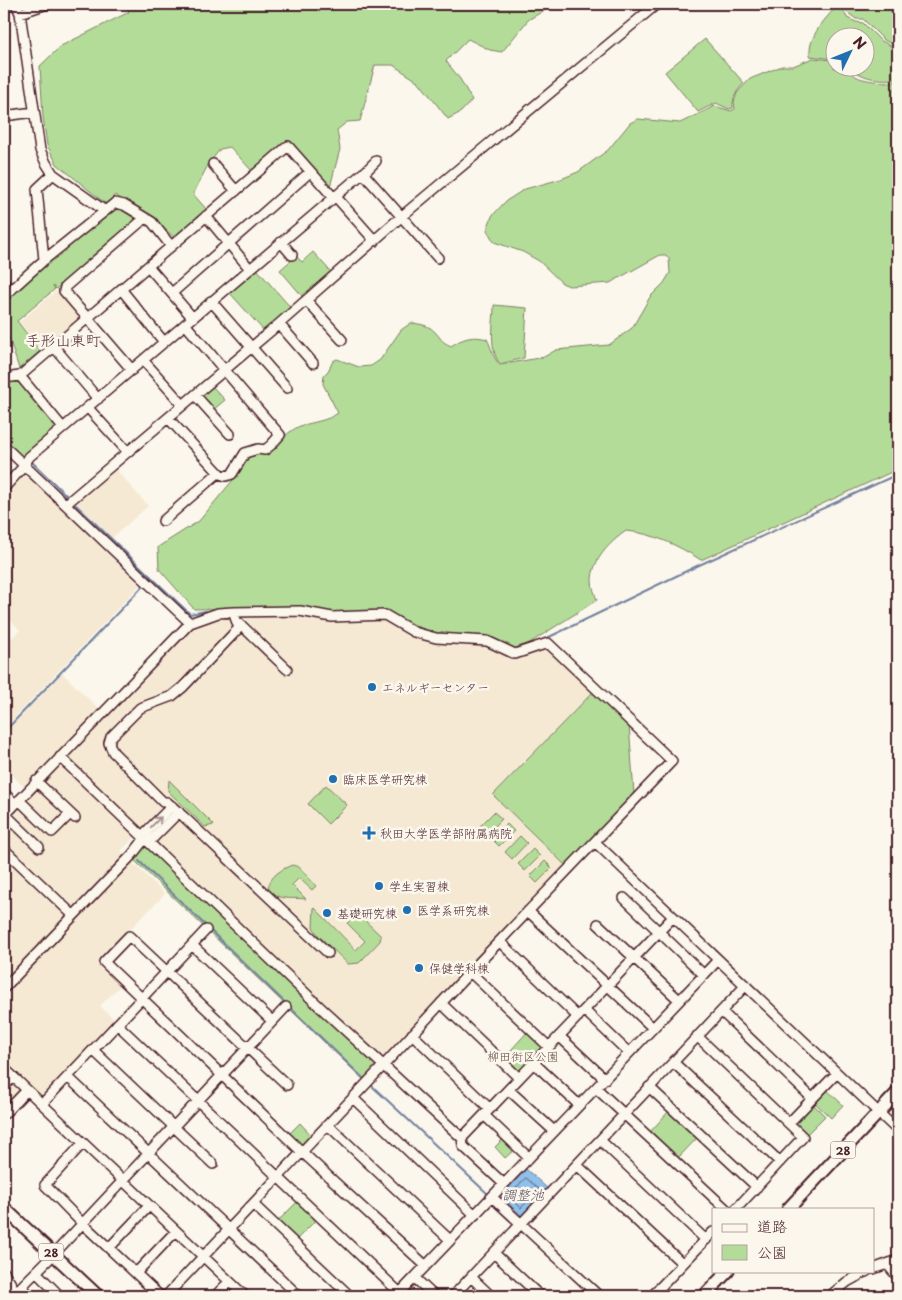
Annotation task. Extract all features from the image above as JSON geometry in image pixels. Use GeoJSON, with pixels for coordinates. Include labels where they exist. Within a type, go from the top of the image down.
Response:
{"type":"FeatureCollection","features":[{"type":"Feature","properties":{"kind":"main road","name":"28"},"geometry":{"type":"LineString","coordinates":[[789,1208],[898,1092]]}},
{"type":"Feature","properties":{"kind":"main road","name":"28"},"geometry":{"type":"LineString","coordinates":[[4,1208],[98,1296]]}},
{"type":"Feature","properties":{"kind":"main road"},"geometry":{"type":"LineString","coordinates":[[704,1296],[727,1272]]}},
{"type":"Feature","properties":{"kind":"street"},"geometry":{"type":"LineString","coordinates":[[47,4],[18,8],[40,150],[53,174],[105,211]]}},
{"type":"Feature","properties":{"kind":"street"},"geometry":{"type":"LineString","coordinates":[[66,504],[252,347],[402,216],[657,4]]}},
{"type":"Feature","properties":{"kind":"street"},"geometry":{"type":"LineString","coordinates":[[4,116],[34,112]]}},
{"type":"Feature","properties":{"kind":"street"},"geometry":{"type":"LineString","coordinates":[[4,378],[20,376],[55,348],[87,318],[288,146],[374,240]]}},
{"type":"Feature","properties":{"kind":"street"},"geometry":{"type":"LineString","coordinates":[[4,488],[24,466],[29,457],[192,317],[335,198],[376,161]]}},
{"type":"Feature","properties":{"kind":"street"},"geometry":{"type":"LineString","coordinates":[[212,164],[236,191]]}},
{"type":"Feature","properties":{"kind":"street"},"geometry":{"type":"LineString","coordinates":[[172,293],[310,172]]}},
{"type":"Feature","properties":{"kind":"street"},"geometry":{"type":"LineString","coordinates":[[44,260],[37,189],[53,174]]}},
{"type":"Feature","properties":{"kind":"street"},"geometry":{"type":"LineString","coordinates":[[363,174],[438,258]]}},
{"type":"Feature","properties":{"kind":"street"},"geometry":{"type":"LineString","coordinates":[[5,295],[44,260],[115,203],[124,205],[152,222],[171,246]]}},
{"type":"Feature","properties":{"kind":"street"},"geometry":{"type":"LineString","coordinates":[[206,216],[250,269]]}},
{"type":"Feature","properties":{"kind":"street"},"geometry":{"type":"LineString","coordinates":[[132,370],[64,291],[65,287],[145,218]]}},
{"type":"Feature","properties":{"kind":"street"},"geometry":{"type":"LineString","coordinates":[[281,242],[292,255]]}},
{"type":"Feature","properties":{"kind":"street"},"geometry":{"type":"LineString","coordinates":[[148,266],[192,317]]}},
{"type":"Feature","properties":{"kind":"street"},"geometry":{"type":"LineString","coordinates":[[4,282],[5,295]]}},
{"type":"Feature","properties":{"kind":"street"},"geometry":{"type":"LineString","coordinates":[[121,290],[164,342]]}},
{"type":"Feature","properties":{"kind":"street"},"geometry":{"type":"LineString","coordinates":[[306,300],[342,340]]}},
{"type":"Feature","properties":{"kind":"street"},"geometry":{"type":"LineString","coordinates":[[212,302],[287,388]]}},
{"type":"Feature","properties":{"kind":"street"},"geometry":{"type":"LineString","coordinates":[[168,418],[218,473],[226,476],[232,474],[245,453],[258,449],[265,450],[280,435],[185,324]]}},
{"type":"Feature","properties":{"kind":"street"},"geometry":{"type":"LineString","coordinates":[[278,324],[313,363]]}},
{"type":"Feature","properties":{"kind":"street"},"geometry":{"type":"LineString","coordinates":[[55,348],[98,399]]}},
{"type":"Feature","properties":{"kind":"street"},"geometry":{"type":"LineString","coordinates":[[143,360],[183,405]]}},
{"type":"Feature","properties":{"kind":"street"},"geometry":{"type":"LineString","coordinates":[[20,376],[63,428]]}},
{"type":"Feature","properties":{"kind":"street"},"geometry":{"type":"LineString","coordinates":[[195,395],[230,434]]}},
{"type":"Feature","properties":{"kind":"street"},"geometry":{"type":"LineString","coordinates":[[88,408],[128,452]]}},
{"type":"Feature","properties":{"kind":"street"},"geometry":{"type":"LineString","coordinates":[[4,446],[190,623]]}},
{"type":"Feature","properties":{"kind":"street"},"geometry":{"type":"LineString","coordinates":[[164,521],[218,473]]}},
{"type":"Feature","properties":{"kind":"street"},"geometry":{"type":"LineString","coordinates":[[39,847],[4,815],[190,623],[218,613],[300,611],[332,617],[385,615],[414,632],[436,638],[487,641],[515,654],[548,643],[672,761],[470,972],[166,1296]]}},
{"type":"Feature","properties":{"kind":"street"},"geometry":{"type":"LineString","coordinates":[[233,612],[239,628],[183,687],[168,698],[140,708],[111,737],[108,743],[113,752],[160,800],[167,802],[176,809],[328,953]]}},
{"type":"Feature","properties":{"kind":"street"},"geometry":{"type":"LineString","coordinates":[[238,623],[287,669]]}},
{"type":"Feature","properties":{"kind":"street"},"geometry":{"type":"LineString","coordinates":[[60,757],[320,1007],[462,1138],[463,1146],[504,1184]]}},
{"type":"Feature","properties":{"kind":"street"},"geometry":{"type":"LineString","coordinates":[[4,792],[52,832],[73,816],[36,781]]}},
{"type":"Feature","properties":{"kind":"street"},"geometry":{"type":"LineString","coordinates":[[4,988],[146,838],[153,838],[176,809]]}},
{"type":"Feature","properties":{"kind":"street"},"geometry":{"type":"LineString","coordinates":[[594,842],[898,1131]]}},
{"type":"Feature","properties":{"kind":"street"},"geometry":{"type":"LineString","coordinates":[[4,849],[73,915]]}},
{"type":"Feature","properties":{"kind":"street"},"geometry":{"type":"LineString","coordinates":[[624,898],[704,975]]}},
{"type":"Feature","properties":{"kind":"street"},"geometry":{"type":"LineString","coordinates":[[528,911],[653,1028]]}},
{"type":"Feature","properties":{"kind":"street"},"geometry":{"type":"LineString","coordinates":[[462,1138],[673,917]]}},
{"type":"Feature","properties":{"kind":"street"},"geometry":{"type":"LineString","coordinates":[[598,924],[679,1000]]}},
{"type":"Feature","properties":{"kind":"street"},"geometry":{"type":"LineString","coordinates":[[42,1104],[206,930]]}},
{"type":"Feature","properties":{"kind":"street"},"geometry":{"type":"LineString","coordinates":[[287,1084],[129,936],[104,962],[302,1152],[426,1266]]}},
{"type":"Feature","properties":{"kind":"street"},"geometry":{"type":"LineString","coordinates":[[500,942],[581,1014],[629,1053]]}},
{"type":"Feature","properties":{"kind":"street"},"geometry":{"type":"LineString","coordinates":[[192,945],[272,1021]]}},
{"type":"Feature","properties":{"kind":"street"},"geometry":{"type":"LineString","coordinates":[[118,1024],[399,1295],[718,960]]}},
{"type":"Feature","properties":{"kind":"street"},"geometry":{"type":"LineString","coordinates":[[470,972],[549,1047]]}},
{"type":"Feature","properties":{"kind":"street"},"geometry":{"type":"LineString","coordinates":[[453,1296],[746,985]]}},
{"type":"Feature","properties":{"kind":"street"},"geometry":{"type":"LineString","coordinates":[[441,1003],[519,1078]]}},
{"type":"Feature","properties":{"kind":"street"},"geometry":{"type":"LineString","coordinates":[[4,1272],[14,1289],[17,1290],[286,1007]]}},
{"type":"Feature","properties":{"kind":"street"},"geometry":{"type":"LineString","coordinates":[[722,1012],[812,1098]]}},
{"type":"Feature","properties":{"kind":"street"},"geometry":{"type":"LineString","coordinates":[[412,1034],[529,1158]]}},
{"type":"Feature","properties":{"kind":"street"},"geometry":{"type":"LineString","coordinates":[[560,1036],[604,1079]]}},
{"type":"Feature","properties":{"kind":"street"},"geometry":{"type":"LineString","coordinates":[[697,1036],[788,1124],[804,1137],[737,1208]]}},
{"type":"Feature","properties":{"kind":"street"},"geometry":{"type":"LineString","coordinates":[[93,1050],[213,1164]]}},
{"type":"Feature","properties":{"kind":"street"},"geometry":{"type":"LineString","coordinates":[[672,1062],[780,1162]]}},
{"type":"Feature","properties":{"kind":"street"},"geometry":{"type":"LineString","coordinates":[[534,1063],[579,1105]]}},
{"type":"Feature","properties":{"kind":"street"},"geometry":{"type":"LineString","coordinates":[[4,1068],[245,1296]]}},
{"type":"Feature","properties":{"kind":"street"},"geometry":{"type":"LineString","coordinates":[[788,1124],[837,1073]]}},
{"type":"Feature","properties":{"kind":"street"},"geometry":{"type":"LineString","coordinates":[[4,1086],[13,1077]]}},
{"type":"Feature","properties":{"kind":"street"},"geometry":{"type":"LineString","coordinates":[[68,1077],[299,1296]]}},
{"type":"Feature","properties":{"kind":"street"},"geometry":{"type":"LineString","coordinates":[[649,1087],[757,1187]]}},
{"type":"Feature","properties":{"kind":"street"},"geometry":{"type":"LineString","coordinates":[[596,1088],[725,1208]]}},
{"type":"Feature","properties":{"kind":"street"},"geometry":{"type":"LineString","coordinates":[[4,1114],[27,1090]]}},
{"type":"Feature","properties":{"kind":"street"},"geometry":{"type":"LineString","coordinates":[[509,1090],[554,1131]]}},
{"type":"Feature","properties":{"kind":"street"},"geometry":{"type":"LineString","coordinates":[[353,1098],[475,1215]]}},
{"type":"Feature","properties":{"kind":"street"},"geometry":{"type":"LineString","coordinates":[[328,1125],[450,1240]]}},
{"type":"Feature","properties":{"kind":"street"},"geometry":{"type":"LineString","coordinates":[[600,1140],[706,1240]]}},
{"type":"Feature","properties":{"kind":"street"},"geometry":{"type":"LineString","coordinates":[[83,1144],[45,1185],[82,1223],[160,1296]]}},
{"type":"Feature","properties":{"kind":"street"},"geometry":{"type":"LineString","coordinates":[[577,1164],[682,1264]]}},
{"type":"Feature","properties":{"kind":"street"},"geometry":{"type":"LineString","coordinates":[[492,1197],[599,1296]]}},
{"type":"Feature","properties":{"kind":"street"},"geometry":{"type":"LineString","coordinates":[[254,1204],[350,1296]]}},
{"type":"Feature","properties":{"kind":"street"},"geometry":{"type":"LineString","coordinates":[[109,1248],[149,1206]]}},
{"type":"Feature","properties":{"kind":"street"},"geometry":{"type":"LineString","coordinates":[[136,1273],[176,1231]]}},
{"type":"Feature","properties":{"kind":"street"},"geometry":{"type":"LineString","coordinates":[[652,1296],[712,1233]]}},
{"type":"Feature","properties":{"kind":"street"},"geometry":{"type":"LineString","coordinates":[[494,1253],[540,1296]]}},
{"type":"Feature","properties":{"kind":"street"},"geometry":{"type":"LineString","coordinates":[[874,1269],[898,1260]]}},
{"type":"Feature","properties":{"kind":"street"},"geometry":{"type":"LineString","coordinates":[[887,1264],[898,1277]]}},
{"type":"Feature","properties":{"kind":"street"},"geometry":{"type":"LineString","coordinates":[[36,1272],[60,1296]]}},
{"type":"Feature","properties":{"kind":"street"},"geometry":{"type":"LineString","coordinates":[[830,1296],[847,1282],[865,1272]]}},
{"type":"Feature","properties":{"kind":"street"},"geometry":{"type":"LineString","coordinates":[[471,1277],[491,1296]]}},
{"type":"Feature","properties":{"kind":"street"},"geometry":{"type":"LineString","coordinates":[[414,1278],[434,1296]]}},
{"type":"Feature","properties":{"kind":"street"},"geometry":{"type":"LineString","coordinates":[[215,1296],[230,1282]]}},
{"type":"Feature","properties":{"kind":"street"},"geometry":{"type":"LineString","coordinates":[[21,1286],[31,1296]]}},
{"type":"Feature","properties":{"kind":"shaded area"},"geometry":{"type":"Polygon","coordinates":[[[57,290],[79,314],[78,319],[42,350],[19,322],[57,290]]]}},
{"type":"Feature","properties":{"kind":"shaded area"},"geometry":{"type":"Polygon","coordinates":[[[113,466],[148,506],[112,538],[73,501],[113,466]]]}},
{"type":"Feature","properties":{"kind":"shaded area"},"geometry":{"type":"Polygon","coordinates":[[[24,476],[31,477],[142,583],[4,729],[4,646],[20,630],[4,613],[4,496],[24,476]]]}},
{"type":"Feature","properties":{"kind":"shaded area","name":"秋田大学医学部附属病院"},"geometry":{"type":"Polygon","coordinates":[[[307,609],[385,615],[430,636],[487,641],[515,654],[548,643],[629,724],[634,794],[386,1055],[381,1056],[268,952],[66,758],[191,626],[216,617],[307,609]]]}},
{"type":"Feature","properties":{"kind":"shaded area"},"geometry":{"type":"Polygon","coordinates":[[[62,673],[100,710],[25,788],[4,767],[4,734],[62,673]]]}},
{"type":"Feature","properties":{"kind":"shaded area"},"geometry":{"type":"Polygon","coordinates":[[[58,762],[136,836],[121,851],[165,894],[99,961],[122,984],[100,1006],[116,1021],[42,1097],[24,1093],[4,1112],[4,818],[58,762]]]}},
{"type":"Feature","properties":{"kind":"green space"},"geometry":{"type":"Polygon","coordinates":[[[125,4],[555,4],[528,20],[502,52],[490,50],[468,39],[446,61],[460,79],[472,100],[461,112],[448,119],[419,82],[393,65],[375,65],[360,121],[347,122],[337,130],[340,149],[330,187],[288,141],[252,171],[230,147],[220,149],[208,165],[193,194],[208,211],[175,238],[152,218],[115,195],[106,204],[57,164],[47,145],[43,117],[40,66],[61,46],[129,12],[125,4]]]}},
{"type":"Feature","properties":{"kind":"green space"},"geometry":{"type":"Polygon","coordinates":[[[841,4],[898,4],[898,47],[884,40],[863,19],[856,19],[841,4]]]}},
{"type":"Feature","properties":{"kind":"green space"},"geometry":{"type":"Polygon","coordinates":[[[838,5],[842,7],[847,18],[863,23],[868,28],[824,28],[824,58],[810,56],[812,42],[823,22],[838,5]]]}},
{"type":"Feature","properties":{"kind":"green space"},"geometry":{"type":"Polygon","coordinates":[[[874,34],[880,40],[898,50],[898,79],[873,78],[874,34]]]}},
{"type":"Feature","properties":{"kind":"green space"},"geometry":{"type":"Polygon","coordinates":[[[705,39],[744,83],[736,94],[733,108],[729,109],[716,103],[698,112],[665,72],[705,39]]]}},
{"type":"Feature","properties":{"kind":"green space"},"geometry":{"type":"Polygon","coordinates":[[[813,58],[824,59],[824,78],[861,78],[898,82],[898,469],[701,560],[665,541],[646,534],[626,531],[608,546],[595,566],[592,581],[597,600],[517,651],[478,637],[431,632],[388,614],[338,613],[307,609],[194,609],[159,569],[158,547],[199,521],[233,480],[248,457],[257,452],[269,452],[287,434],[300,426],[325,420],[338,413],[323,384],[324,375],[333,361],[337,359],[359,367],[371,366],[380,360],[401,330],[411,323],[421,324],[430,328],[451,346],[468,338],[487,339],[494,357],[500,365],[544,357],[556,350],[609,345],[632,328],[650,297],[664,283],[670,273],[669,259],[666,255],[660,255],[610,283],[569,286],[562,283],[539,261],[523,252],[494,242],[487,230],[492,216],[506,201],[525,189],[578,172],[608,150],[630,123],[638,119],[680,123],[715,106],[731,111],[735,109],[734,102],[737,93],[750,79],[782,66],[793,66],[813,58]]]}},
{"type":"Feature","properties":{"kind":"green space"},"geometry":{"type":"Polygon","coordinates":[[[114,207],[120,208],[134,216],[135,222],[102,252],[56,289],[53,286],[55,289],[17,321],[40,351],[19,369],[4,322],[4,300],[114,207]]]}},
{"type":"Feature","properties":{"kind":"green space"},"geometry":{"type":"Polygon","coordinates":[[[313,252],[331,272],[303,297],[280,270],[296,256],[302,262],[313,252]]]}},
{"type":"Feature","properties":{"kind":"green space"},"geometry":{"type":"Polygon","coordinates":[[[256,268],[291,308],[264,331],[229,292],[256,268]]]}},
{"type":"Feature","properties":{"kind":"green space"},"geometry":{"type":"Polygon","coordinates":[[[494,305],[527,308],[524,358],[500,364],[496,358],[493,343],[494,305]]]}},
{"type":"Feature","properties":{"kind":"green space"},"geometry":{"type":"Polygon","coordinates":[[[4,383],[20,383],[57,426],[57,430],[26,456],[20,456],[4,440],[4,383]]]}},
{"type":"Feature","properties":{"kind":"green space"},"geometry":{"type":"Polygon","coordinates":[[[211,385],[225,400],[213,410],[202,397],[203,393],[211,385]]]}},
{"type":"Feature","properties":{"kind":"green space"},"geometry":{"type":"Polygon","coordinates":[[[595,690],[629,724],[634,794],[566,866],[493,795],[595,690]]]}},
{"type":"Feature","properties":{"kind":"green space"},"geometry":{"type":"Polygon","coordinates":[[[169,780],[214,825],[205,827],[168,791],[169,780]]]}},
{"type":"Feature","properties":{"kind":"green space"},"geometry":{"type":"Polygon","coordinates":[[[326,785],[347,805],[328,824],[308,804],[326,785]]]}},
{"type":"Feature","properties":{"kind":"green space"},"geometry":{"type":"Polygon","coordinates":[[[494,812],[502,819],[487,834],[479,827],[494,812]]]}},
{"type":"Feature","properties":{"kind":"green space"},"geometry":{"type":"Polygon","coordinates":[[[507,824],[514,831],[499,846],[492,839],[507,824]]]}},
{"type":"Feature","properties":{"kind":"green space"},"geometry":{"type":"Polygon","coordinates":[[[520,836],[527,843],[512,859],[505,852],[520,836]]]}},
{"type":"Feature","properties":{"kind":"green space"},"geometry":{"type":"Polygon","coordinates":[[[148,844],[383,1066],[367,1083],[133,859],[148,844]]]}},
{"type":"Feature","properties":{"kind":"green space"},"geometry":{"type":"Polygon","coordinates":[[[533,849],[540,856],[525,871],[518,864],[533,849]]]}},
{"type":"Feature","properties":{"kind":"green space"},"geometry":{"type":"Polygon","coordinates":[[[545,861],[552,868],[537,883],[530,876],[545,861]]]}},
{"type":"Feature","properties":{"kind":"green space"},"geometry":{"type":"Polygon","coordinates":[[[292,865],[299,867],[316,886],[312,890],[299,878],[292,885],[306,899],[280,897],[268,888],[274,877],[292,865]]]}},
{"type":"Feature","properties":{"kind":"green space"},"geometry":{"type":"Polygon","coordinates":[[[314,907],[356,950],[365,941],[347,923],[357,913],[381,936],[380,941],[359,963],[348,964],[318,935],[313,927],[314,907]]]}},
{"type":"Feature","properties":{"kind":"green space","name":"柳田街区公園"},"geometry":{"type":"Polygon","coordinates":[[[530,1029],[549,1047],[519,1078],[501,1061],[530,1029]]]}},
{"type":"Feature","properties":{"kind":"green space"},"geometry":{"type":"Polygon","coordinates":[[[826,1089],[843,1105],[831,1118],[814,1102],[826,1089]]]}},
{"type":"Feature","properties":{"kind":"green space"},"geometry":{"type":"Polygon","coordinates":[[[812,1103],[825,1116],[806,1135],[796,1125],[795,1121],[812,1103]]]}},
{"type":"Feature","properties":{"kind":"green space"},"geometry":{"type":"Polygon","coordinates":[[[669,1111],[697,1138],[678,1158],[650,1132],[669,1111]]]}},
{"type":"Feature","properties":{"kind":"green space"},"geometry":{"type":"Polygon","coordinates":[[[300,1123],[313,1137],[305,1145],[300,1145],[289,1134],[300,1123]]]}},
{"type":"Feature","properties":{"kind":"green space"},"geometry":{"type":"Polygon","coordinates":[[[503,1139],[514,1150],[505,1158],[495,1147],[503,1139]]]}},
{"type":"Feature","properties":{"kind":"green space"},"geometry":{"type":"Polygon","coordinates":[[[298,1201],[317,1219],[296,1240],[277,1222],[298,1201]]]}},
{"type":"Feature","properties":{"kind":"water","name":"調整池"},"geometry":{"type":"Polygon","coordinates":[[[526,1169],[547,1188],[522,1216],[501,1197],[526,1169]]]}},
{"type":"Feature","properties":{"kind":"waterway"},"geometry":{"type":"LineString","coordinates":[[33,463],[67,496]]}},
{"type":"Feature","properties":{"kind":"waterway"},"geometry":{"type":"LineString","coordinates":[[543,640],[697,566],[898,474]]}},
{"type":"Feature","properties":{"kind":"waterway"},"geometry":{"type":"LineString","coordinates":[[76,505],[190,614],[206,611]]}},
{"type":"Feature","properties":{"kind":"waterway"},"geometry":{"type":"LineString","coordinates":[[4,732],[144,585]]}},
{"type":"Feature","properties":{"kind":"waterway"},"geometry":{"type":"LineString","coordinates":[[139,861],[206,926]]}},
{"type":"Feature","properties":{"kind":"waterway"},"geometry":{"type":"LineString","coordinates":[[210,930],[366,1081]]}},
{"type":"Feature","properties":{"kind":"waterway"},"geometry":{"type":"LineString","coordinates":[[372,1086],[489,1195]]}},
{"type":"Feature","properties":{"kind":"place","name":"エネルギーセンター"},"geometry":{"type":"Point","coordinates":[372,687]}},
{"type":"Feature","properties":{"kind":"place","name":"臨床医学研究棟"},"geometry":{"type":"Point","coordinates":[333,779]}},
{"type":"Feature","properties":{"kind":"place","name":"秋田大学医学部附属病院"},"geometry":{"type":"Point","coordinates":[369,833]}},
{"type":"Feature","properties":{"kind":"place","name":"学生実習棟"},"geometry":{"type":"Point","coordinates":[379,886]}},
{"type":"Feature","properties":{"kind":"place","name":"医学系研究棟"},"geometry":{"type":"Point","coordinates":[407,910]}},
{"type":"Feature","properties":{"kind":"place","name":"基礎研究棟"},"geometry":{"type":"Point","coordinates":[327,913]}},
{"type":"Feature","properties":{"kind":"place","name":"保健学科棟"},"geometry":{"type":"Point","coordinates":[419,968]}},
{"type":"Feature","properties":{"kind":"district","name":"手形山東町"},"geometry":{"type":"Point","coordinates":[63,339]}}]}
